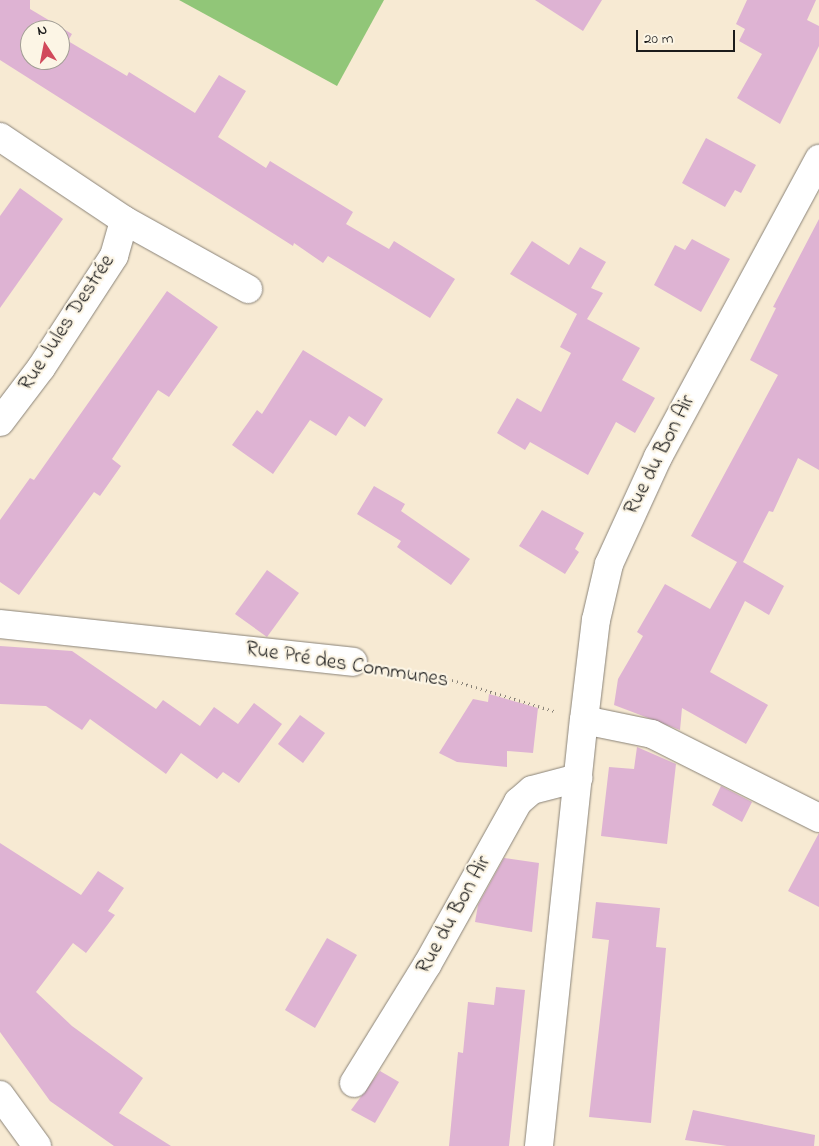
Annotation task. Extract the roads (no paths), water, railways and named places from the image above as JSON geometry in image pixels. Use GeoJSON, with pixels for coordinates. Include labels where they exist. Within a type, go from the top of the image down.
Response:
{"type":"FeatureCollection","features":[{"type":"Feature","properties":{"kind":"street"},"geometry":{"type":"LineString","coordinates":[[0,137],[124,220],[248,289]]}},
{"type":"Feature","properties":{"kind":"street","name":"Rue du Bon Air"},"geometry":{"type":"LineString","coordinates":[[539,1146],[596,620],[609,564],[626,522],[732,317],[819,159]]}},
{"type":"Feature","properties":{"kind":"street","name":"Rue Jules Destrée"},"geometry":{"type":"LineString","coordinates":[[0,422],[41,368],[114,256],[124,220]]}},
{"type":"Feature","properties":{"kind":"street","name":"Rue Pré des Communes"},"geometry":{"type":"LineString","coordinates":[[0,624],[353,662]]}},
{"type":"Feature","properties":{"kind":"street"},"geometry":{"type":"LineString","coordinates":[[584,720],[652,734],[819,818]]}},
{"type":"Feature","properties":{"kind":"street","name":"Rue du Bon Air"},"geometry":{"type":"LineString","coordinates":[[354,1083],[427,965],[518,802],[532,790],[578,778]]}},
{"type":"Feature","properties":{"kind":"street"},"geometry":{"type":"LineString","coordinates":[[0,1095],[37,1146]]}}]}
